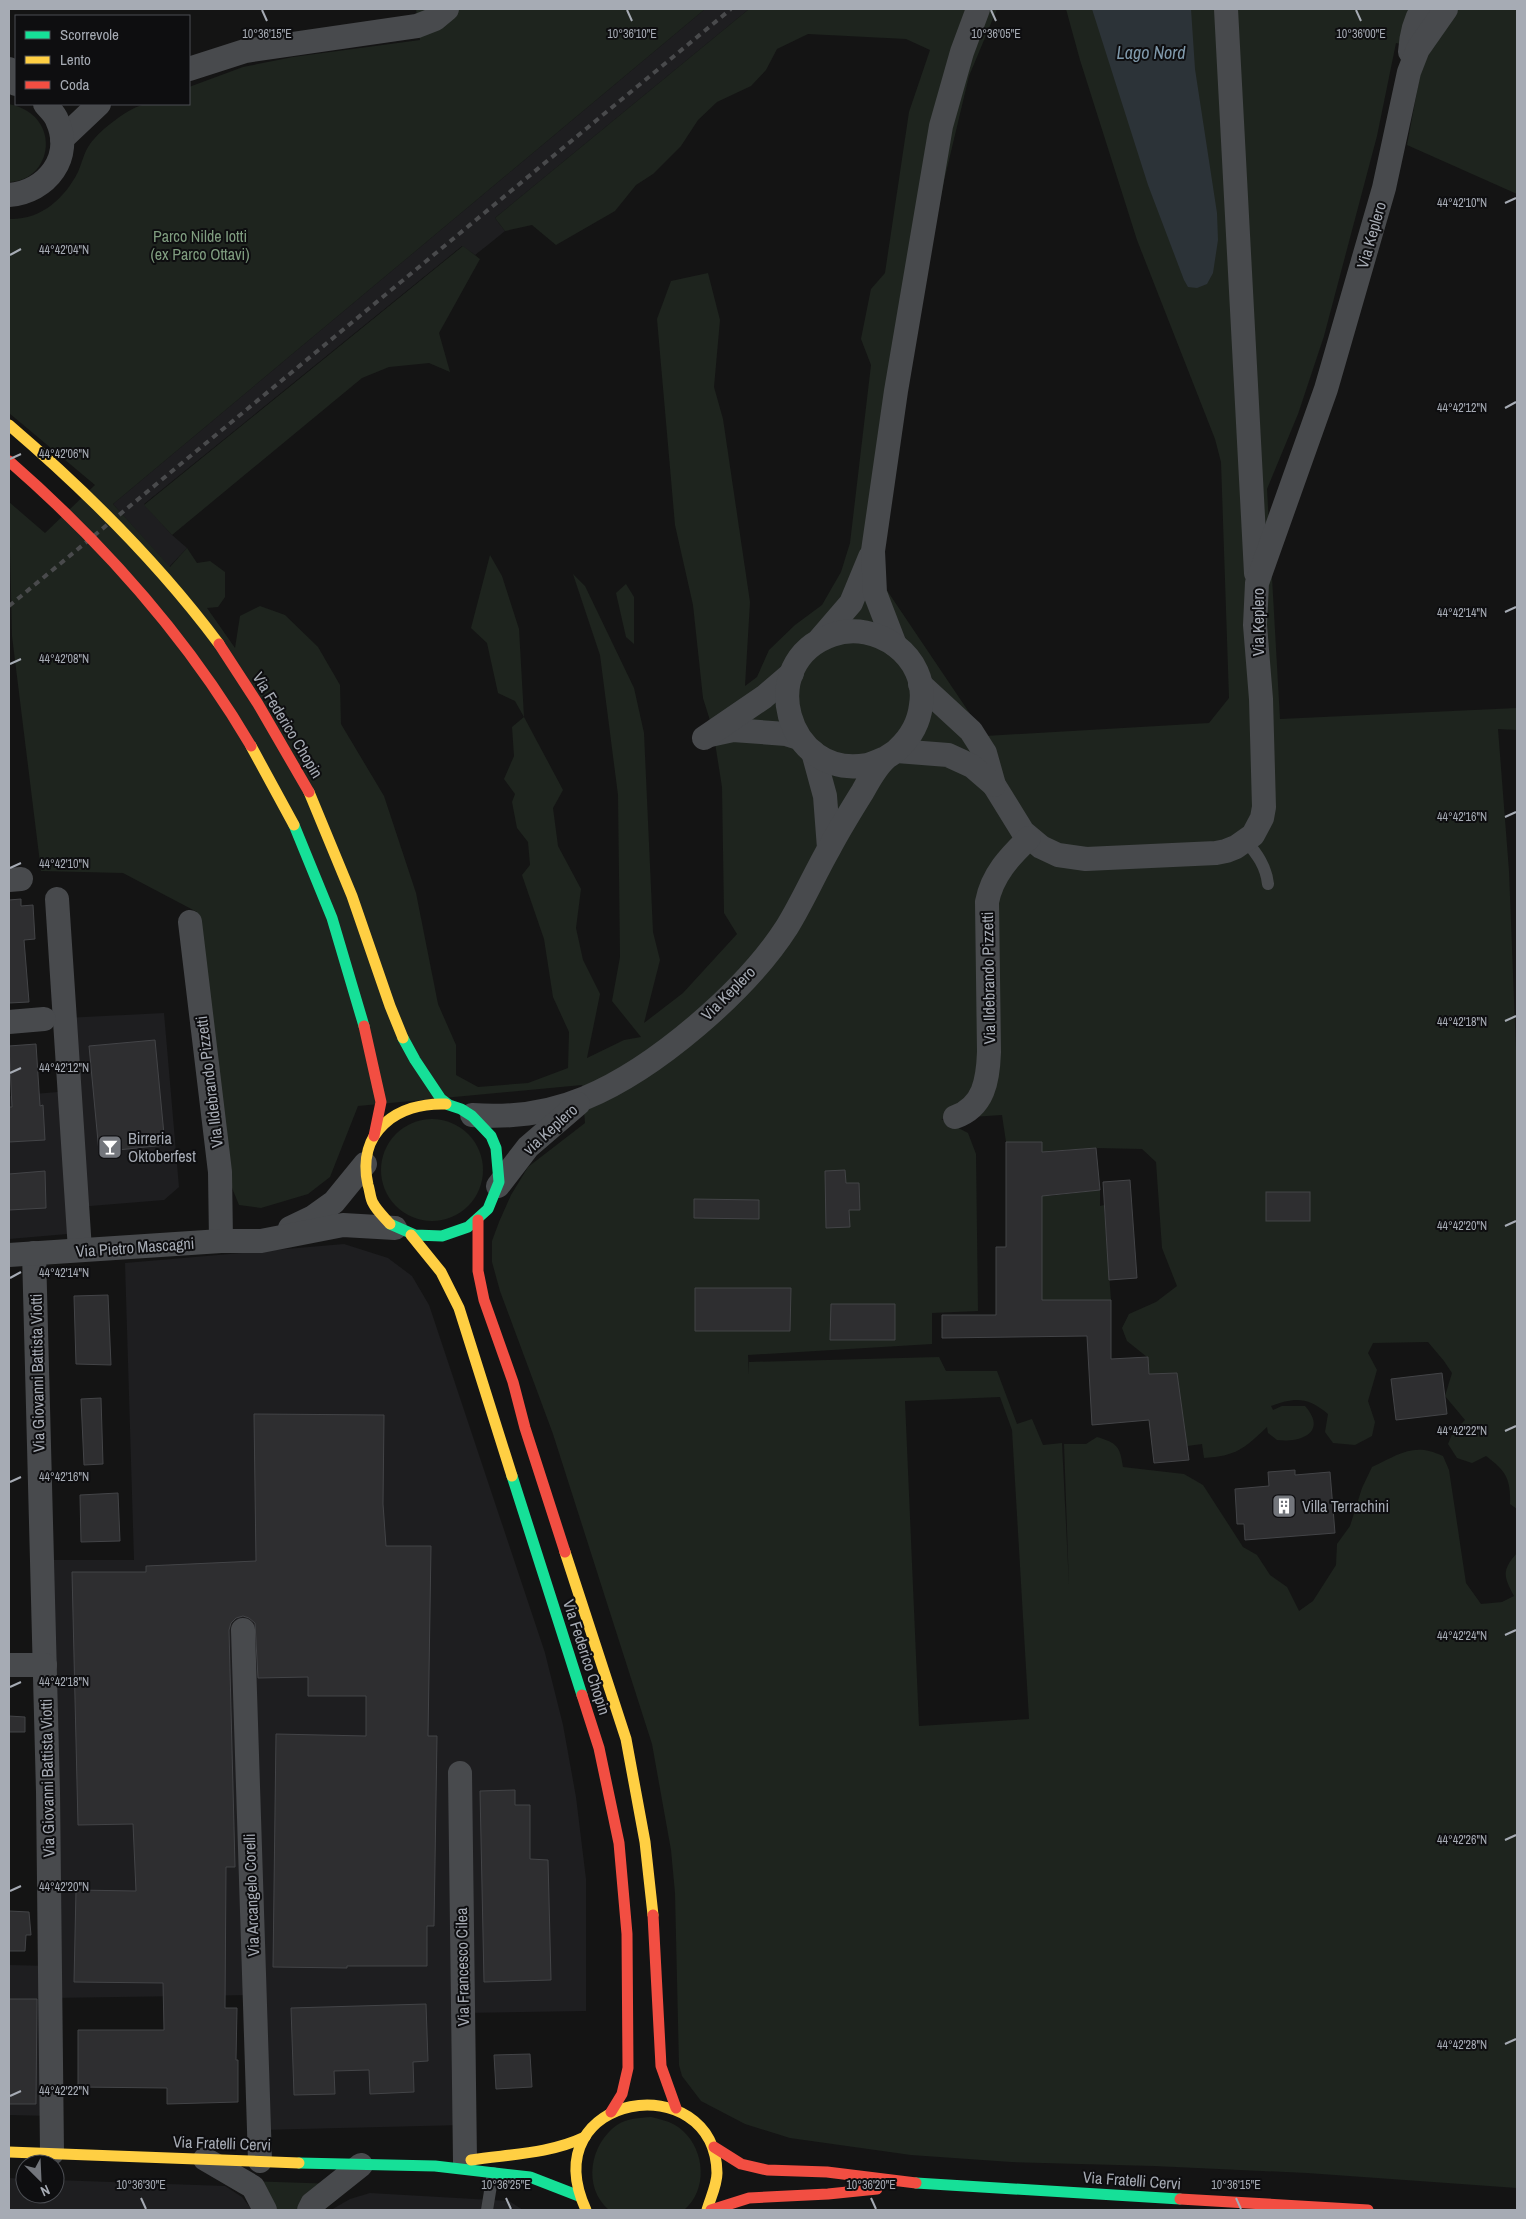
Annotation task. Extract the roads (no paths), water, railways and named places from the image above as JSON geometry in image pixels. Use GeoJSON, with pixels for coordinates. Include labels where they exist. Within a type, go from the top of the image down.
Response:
{"type":"FeatureCollection","features":[{"type":"Feature","properties":{"kind":"main road","name":"Via Federico Chopin"},"geometry":{"type":"LineString","coordinates":[[9,424],[62,469],[160,569],[193,610],[253,695],[309,792],[350,890],[405,1043],[426,1079],[446,1104]]}},
{"type":"Feature","properties":{"kind":"main road","name":"Via Federico Chopin"},"geometry":{"type":"LineString","coordinates":[[9,461],[95,540],[133,581],[216,690],[257,754],[294,825],[332,918],[362,1016],[380,1102],[374,1136]]}},
{"type":"Feature","properties":{"kind":"main road","name":"Via Federico Chopin"},"geometry":{"type":"LineString","coordinates":[[403,1231],[429,1238],[447,1237],[464,1230],[478,1220],[491,1205],[498,1186],[500,1166],[496,1146],[486,1129],[472,1115],[446,1104],[425,1103],[405,1108],[387,1120],[374,1136],[364,1164],[365,1182],[371,1200],[381,1216],[403,1231],[441,1272],[459,1308],[599,1748],[619,1843],[627,1934],[628,2068],[622,2094],[611,2112]]}},
{"type":"Feature","properties":{"kind":"main road","name":"Via Federico Chopin"},"geometry":{"type":"LineString","coordinates":[[478,1220],[478,1272],[484,1300],[513,1382],[626,1739],[645,1842],[655,1939],[660,2066],[676,2108]]}},
{"type":"Feature","properties":{"kind":"main road","name":"Via Fratelli Cervi"},"geometry":{"type":"LineString","coordinates":[[586,2210],[579,2196],[575,2176],[577,2156],[585,2137],[596,2122],[611,2112],[630,2106],[650,2103],[676,2108],[690,2118],[704,2132],[714,2148],[718,2170],[716,2192],[707,2210]]}},
{"type":"Feature","properties":{"kind":"main road","name":"Via Fratelli Cervi"},"geometry":{"type":"LineString","coordinates":[[435,2166],[519,2153],[543,2152],[568,2145],[585,2137]]}},
{"type":"Feature","properties":{"kind":"main road","name":"Via Fratelli Cervi"},"geometry":{"type":"LineString","coordinates":[[714,2148],[741,2164],[752,2168],[827,2172],[923,2184],[1306,2208],[1368,2210]]}},
{"type":"Feature","properties":{"kind":"main road","name":"Via Fratelli Cervi"},"geometry":{"type":"LineString","coordinates":[[9,2152],[52,2154]]}},
{"type":"Feature","properties":{"kind":"main road","name":"Via Fratelli Cervi"},"geometry":{"type":"LineString","coordinates":[[65,2154],[435,2166],[530,2177],[579,2196]]}},
{"type":"Feature","properties":{"kind":"main road","name":"Via Fratelli Cervi"},"geometry":{"type":"LineString","coordinates":[[711,2210],[729,2202],[757,2196],[826,2195],[923,2184]]}},
{"type":"Feature","properties":{"kind":"street"},"geometry":{"type":"LineString","coordinates":[[190,69],[245,51],[416,26],[435,19],[447,9]]}},
{"type":"Feature","properties":{"kind":"street"},"geometry":{"type":"LineString","coordinates":[[895,645],[875,593],[873,551],[896,391],[941,126],[962,52],[978,9]]}},
{"type":"Feature","properties":{"kind":"street"},"geometry":{"type":"LineString","coordinates":[[1226,9],[1256,583]]}},
{"type":"Feature","properties":{"kind":"street"},"geometry":{"type":"LineString","coordinates":[[1409,72],[1411,38],[1416,18],[1422,9]]}},
{"type":"Feature","properties":{"kind":"street"},"geometry":{"type":"LineString","coordinates":[[1409,72],[1418,49],[1446,9]]}},
{"type":"Feature","properties":{"kind":"street"},"geometry":{"type":"LineString","coordinates":[[9,69],[15,82]]}},
{"type":"Feature","properties":{"kind":"street","name":"Via Keplero"},"geometry":{"type":"LineString","coordinates":[[1246,841],[1258,827],[1264,808],[1256,583],[1326,389],[1384,188],[1409,72]]}},
{"type":"Feature","properties":{"kind":"street"},"geometry":{"type":"LineString","coordinates":[[9,195],[22,194],[34,190],[51,175],[60,158],[62,139],[57,119],[46,105]]}},
{"type":"Feature","properties":{"kind":"street"},"geometry":{"type":"LineString","coordinates":[[62,139],[98,105]]}},
{"type":"Feature","properties":{"kind":"street"},"geometry":{"type":"LineString","coordinates":[[817,642],[840,633],[864,632],[881,636],[907,656],[915,669],[920,684],[922,703],[918,721],[910,738],[891,754],[868,765],[848,766],[830,761],[786,734],[733,730],[721,731],[704,738],[764,697],[792,673],[806,651],[817,642],[851,602],[873,551]]}},
{"type":"Feature","properties":{"kind":"street"},"geometry":{"type":"LineString","coordinates":[[792,673],[786,700],[788,714],[806,745],[825,796],[829,848]]}},
{"type":"Feature","properties":{"kind":"street"},"geometry":{"type":"LineString","coordinates":[[920,684],[971,731],[985,754],[994,785],[1010,813],[1030,838],[1041,847],[1058,855],[1086,859],[1216,853],[1236,847],[1246,841]]}},
{"type":"Feature","properties":{"kind":"street"},"geometry":{"type":"LineString","coordinates":[[891,754],[948,755],[972,766],[994,785]]}},
{"type":"Feature","properties":{"kind":"street","name":"Via Keplero"},"geometry":{"type":"LineString","coordinates":[[585,1098],[624,1077],[689,1032],[741,982],[768,952],[786,928],[864,788],[891,754]]}},
{"type":"Feature","properties":{"kind":"street","name":"Via Ildebrando Pizzetti"},"geometry":{"type":"LineString","coordinates":[[955,1117],[964,1114],[978,1103],[985,1086],[988,1069],[988,902],[990,891],[994,880],[1008,859],[1030,838]]}},
{"type":"Feature","properties":{"kind":"street"},"geometry":{"type":"LineString","coordinates":[[57,899],[80,1250]]}},
{"type":"Feature","properties":{"kind":"street","name":"Via Ildebrando Pizzetti"},"geometry":{"type":"LineString","coordinates":[[190,922],[220,1172],[220,1241]]}},
{"type":"Feature","properties":{"kind":"street"},"geometry":{"type":"LineString","coordinates":[[9,1022],[44,1019]]}},
{"type":"Feature","properties":{"kind":"street","name":"via Keplero"},"geometry":{"type":"LineString","coordinates":[[472,1115],[516,1116],[540,1112],[585,1098]]}},
{"type":"Feature","properties":{"kind":"street","name":"via Keplero"},"geometry":{"type":"LineString","coordinates":[[498,1186],[528,1147],[585,1098]]}},
{"type":"Feature","properties":{"kind":"street","name":"Via Pietro Mascagni"},"geometry":{"type":"LineString","coordinates":[[261,1241],[313,1217],[334,1202],[364,1164]]}},
{"type":"Feature","properties":{"kind":"street","name":"Via Pietro Mascagni"},"geometry":{"type":"LineString","coordinates":[[9,1255],[220,1241],[261,1241],[343,1225],[403,1231]]}},
{"type":"Feature","properties":{"kind":"street","name":"Via Giovanni Battista Viotti"},"geometry":{"type":"LineString","coordinates":[[34,1253],[45,1665],[52,2154]]}},
{"type":"Feature","properties":{"kind":"street","name":"Via Arcangelo Corelli"},"geometry":{"type":"LineString","coordinates":[[243,1630],[260,2160]]}},
{"type":"Feature","properties":{"kind":"street"},"geometry":{"type":"LineString","coordinates":[[9,1665],[45,1665]]}},
{"type":"Feature","properties":{"kind":"street","name":"Via Francesco Cilea"},"geometry":{"type":"LineString","coordinates":[[460,1774],[465,2161]]}},
{"type":"Feature","properties":{"kind":"street"},"geometry":{"type":"LineString","coordinates":[[204,2159],[253,2187],[265,2210]]}},
{"type":"Feature","properties":{"kind":"street"},"geometry":{"type":"LineString","coordinates":[[309,2210],[312,2204],[360,2165]]}},
{"type":"Feature","properties":{"kind":"lane"},"geometry":{"type":"LineString","coordinates":[[1246,841],[1260,859],[1268,876],[1268,884]]}},
{"type":"Feature","properties":{"kind":"lane"},"geometry":{"type":"LineString","coordinates":[[487,2210],[493,2173]]}},
{"type":"Feature","properties":{"kind":"water","name":"Lago Nord"},"geometry":{"type":"Polygon","coordinates":[[[1092,9],[1191,9],[1195,69],[1217,213],[1218,240],[1213,273],[1207,284],[1197,288],[1188,287],[1184,280],[1148,185],[1092,9]]]}},
{"type":"Feature","properties":{"kind":"railway"},"geometry":{"type":"LineString","coordinates":[[9,606],[731,9]]}},
{"type":"Feature","properties":{"kind":"place","name":"Birreria Oktoberfest"},"geometry":{"type":"Point","coordinates":[110,1147]}},
{"type":"Feature","properties":{"kind":"place","name":"Villa Terrachini"},"geometry":{"type":"Point","coordinates":[1284,1506]}},
{"type":"Feature","properties":{"kind":"park label","name":"Parco Nilde Iotti (ex Parco Ottavi)"},"geometry":{"type":"Point","coordinates":[200,245]}}]}
